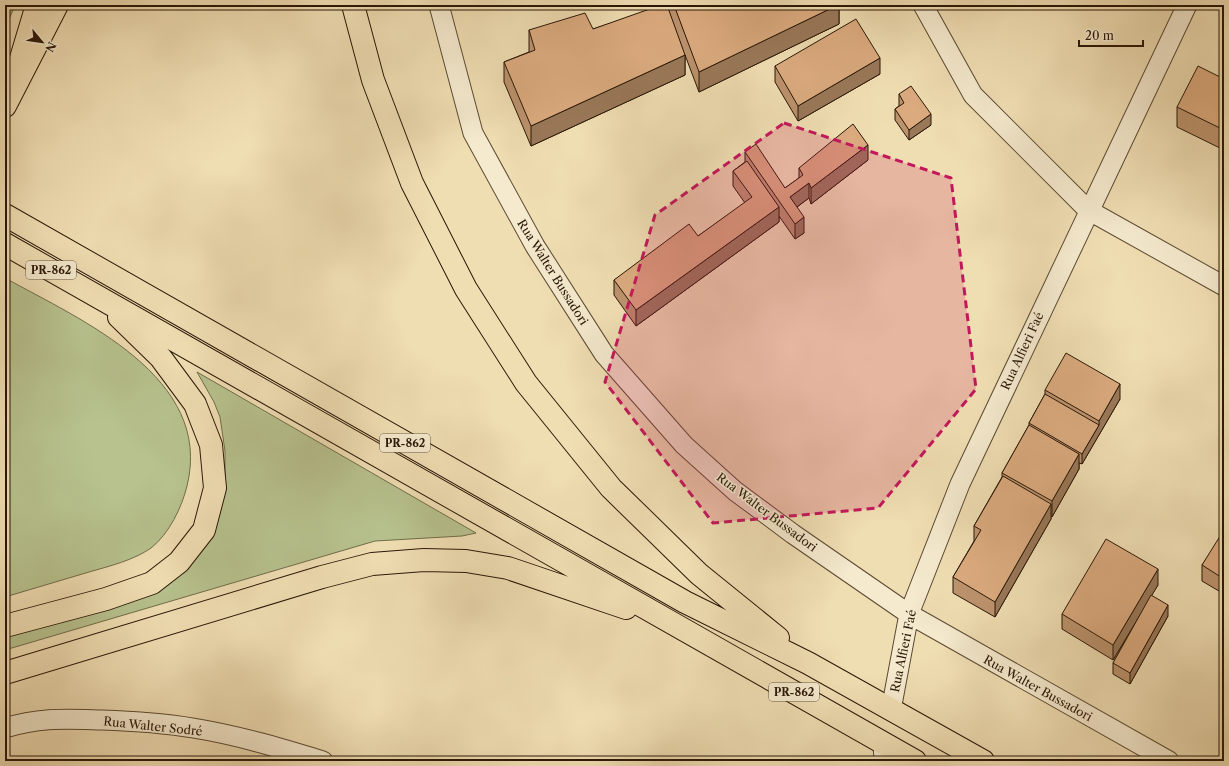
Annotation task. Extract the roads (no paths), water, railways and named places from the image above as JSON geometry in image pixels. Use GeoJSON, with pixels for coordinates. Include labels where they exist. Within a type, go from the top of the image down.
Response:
{"type":"FeatureCollection","features":[{"type":"Feature","properties":{"kind":"main road"},"geometry":{"type":"LineString","coordinates":[[8,100],[37,5]]}},
{"type":"Feature","properties":{"kind":"main road"},"geometry":{"type":"LineString","coordinates":[[8,100],[57,5]]}},
{"type":"Feature","properties":{"kind":"main road"},"geometry":{"type":"LineString","coordinates":[[353,5],[373,80],[412,183],[466,289],[526,383],[611,488],[699,574],[808,663]]}},
{"type":"Feature","properties":{"kind":"main road","name":"PR-862"},"geometry":{"type":"LineString","coordinates":[[5,215],[685,602],[808,663],[983,761]]}},
{"type":"Feature","properties":{"kind":"main road","name":"PR-862"},"geometry":{"type":"LineString","coordinates":[[5,244],[673,623],[883,752],[915,761]]}},
{"type":"Feature","properties":{"kind":"main road"},"geometry":{"type":"LineString","coordinates":[[5,626],[106,599],[152,583],[180,562],[204,530],[215,488],[211,445],[195,404],[160,358],[97,295]]}},
{"type":"Feature","properties":{"kind":"main road"},"geometry":{"type":"LineString","coordinates":[[5,673],[322,577],[372,564],[424,560],[466,561],[508,568],[673,623]]}},
{"type":"Feature","properties":{"kind":"street","name":"Rua Walter Bussadori"},"geometry":{"type":"LineString","coordinates":[[439,5],[473,133],[535,246],[604,354],[684,445],[735,491],[793,534],[909,614],[1168,761]]}},
{"type":"Feature","properties":{"kind":"street"},"geometry":{"type":"LineString","coordinates":[[923,5],[973,95],[1088,210],[1224,286]]}},
{"type":"Feature","properties":{"kind":"street","name":"Rua Alfieri Faé"},"geometry":{"type":"LineString","coordinates":[[891,710],[909,614],[960,484],[1088,210],[1187,5]]}},
{"type":"Feature","properties":{"kind":"street","name":"Rua Walter Sodré"},"geometry":{"type":"LineString","coordinates":[[5,728],[24,722],[53,718],[166,724],[194,728],[268,744],[323,761]]}}]}
